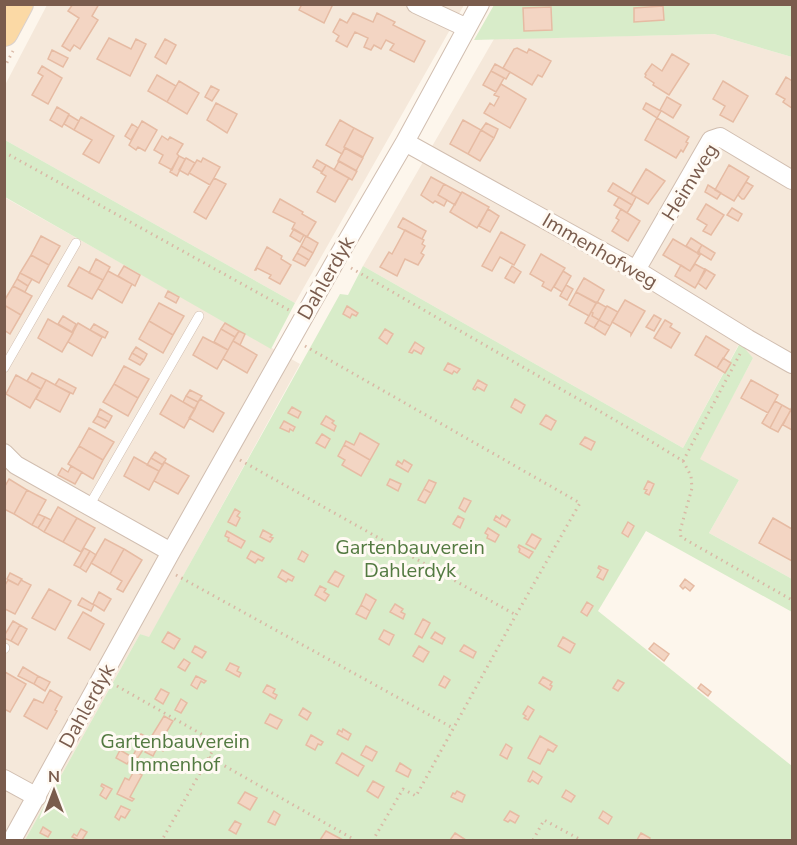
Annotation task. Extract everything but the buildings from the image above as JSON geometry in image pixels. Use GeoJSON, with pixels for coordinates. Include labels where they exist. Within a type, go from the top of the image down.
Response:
{"type":"FeatureCollection","features":[{"type":"Feature","properties":{"kind":"main road"},"geometry":{"type":"LineString","coordinates":[[4,32],[19,4]]}},
{"type":"Feature","properties":{"kind":"street"},"geometry":{"type":"LineString","coordinates":[[416,4],[467,28]]}},
{"type":"Feature","properties":{"kind":"street","name":"Dahlerdyk"},"geometry":{"type":"LineString","coordinates":[[12,840],[166,559],[405,141],[480,4]]}},
{"type":"Feature","properties":{"kind":"street","name":"Heimweg"},"geometry":{"type":"LineString","coordinates":[[636,270],[711,140],[720,137],[792,180]]}},
{"type":"Feature","properties":{"kind":"street","name":"Immenhofweg"},"geometry":{"type":"LineString","coordinates":[[405,141],[636,270],[792,364]]}},
{"type":"Feature","properties":{"kind":"street"},"geometry":{"type":"LineString","coordinates":[[4,453],[16,465],[89,506],[166,559]]}},
{"type":"Feature","properties":{"kind":"street"},"geometry":{"type":"LineString","coordinates":[[4,779],[37,797]]}},
{"type":"Feature","properties":{"kind":"lane"},"geometry":{"type":"LineString","coordinates":[[4,368],[76,243]]}},
{"type":"Feature","properties":{"kind":"lane"},"geometry":{"type":"LineString","coordinates":[[89,506],[199,316]]}},
{"type":"Feature","properties":{"kind":"path"},"geometry":{"type":"LineString","coordinates":[[4,152],[303,318]]}},
{"type":"Feature","properties":{"kind":"path"},"geometry":{"type":"LineString","coordinates":[[336,260],[683,461],[691,476],[692,488],[680,531],[681,537],[792,600]]}},
{"type":"Feature","properties":{"kind":"path"},"geometry":{"type":"LineString","coordinates":[[292,338],[580,503],[416,796],[403,789],[373,840]]}},
{"type":"Feature","properties":{"kind":"path"},"geometry":{"type":"LineString","coordinates":[[683,461],[748,339]]}},
{"type":"Feature","properties":{"kind":"path"},"geometry":{"type":"LineString","coordinates":[[227,452],[516,615]]}},
{"type":"Feature","properties":{"kind":"path"},"geometry":{"type":"LineString","coordinates":[[166,559],[453,728]]}},
{"type":"Feature","properties":{"kind":"path"},"geometry":{"type":"LineString","coordinates":[[117,686],[217,743],[162,840]]}},
{"type":"Feature","properties":{"kind":"path"},"geometry":{"type":"LineString","coordinates":[[210,757],[355,840]]}},
{"type":"Feature","properties":{"kind":"path"},"geometry":{"type":"LineString","coordinates":[[532,840],[544,820],[580,840]]}},
{"type":"Feature","properties":{"kind":"shaded area"},"geometry":{"type":"Polygon","coordinates":[[[47,5],[464,5],[295,303],[5,140],[4,87],[47,5]]]}},
{"type":"Feature","properties":{"kind":"shaded area"},"geometry":{"type":"Polygon","coordinates":[[[714,34],[792,57],[792,579],[709,533],[739,480],[699,459],[753,358],[739,344],[683,448],[363,266],[494,39],[714,34]]]}},
{"type":"Feature","properties":{"kind":"shaded area"},"geometry":{"type":"Polygon","coordinates":[[[4,197],[300,364],[149,638],[140,634],[25,840],[4,840],[4,197]]]}},
{"type":"Feature","properties":{"kind":"green space"},"geometry":{"type":"Polygon","coordinates":[[[494,5],[792,5],[792,57],[714,34],[474,40],[494,5]]]}},
{"type":"Feature","properties":{"kind":"green space"},"geometry":{"type":"Polygon","coordinates":[[[5,140],[295,303],[271,349],[5,197],[5,140]]]}},
{"type":"Feature","properties":{"kind":"green space"},"geometry":{"type":"Polygon","coordinates":[[[363,266],[683,448],[740,343],[753,358],[700,459],[739,480],[709,533],[792,579],[792,612],[646,531],[598,611],[792,766],[792,840],[25,840],[140,634],[149,637],[340,294],[348,295],[363,266]]]}},
{"type":"Feature","properties":{"kind":"park label","name":"Gartenbauverein Dahlerdyk"},"geometry":{"type":"Point","coordinates":[410,558]}},
{"type":"Feature","properties":{"kind":"park label","name":"Gartenbauverein Immenhof"},"geometry":{"type":"Point","coordinates":[175,752]}}]}
